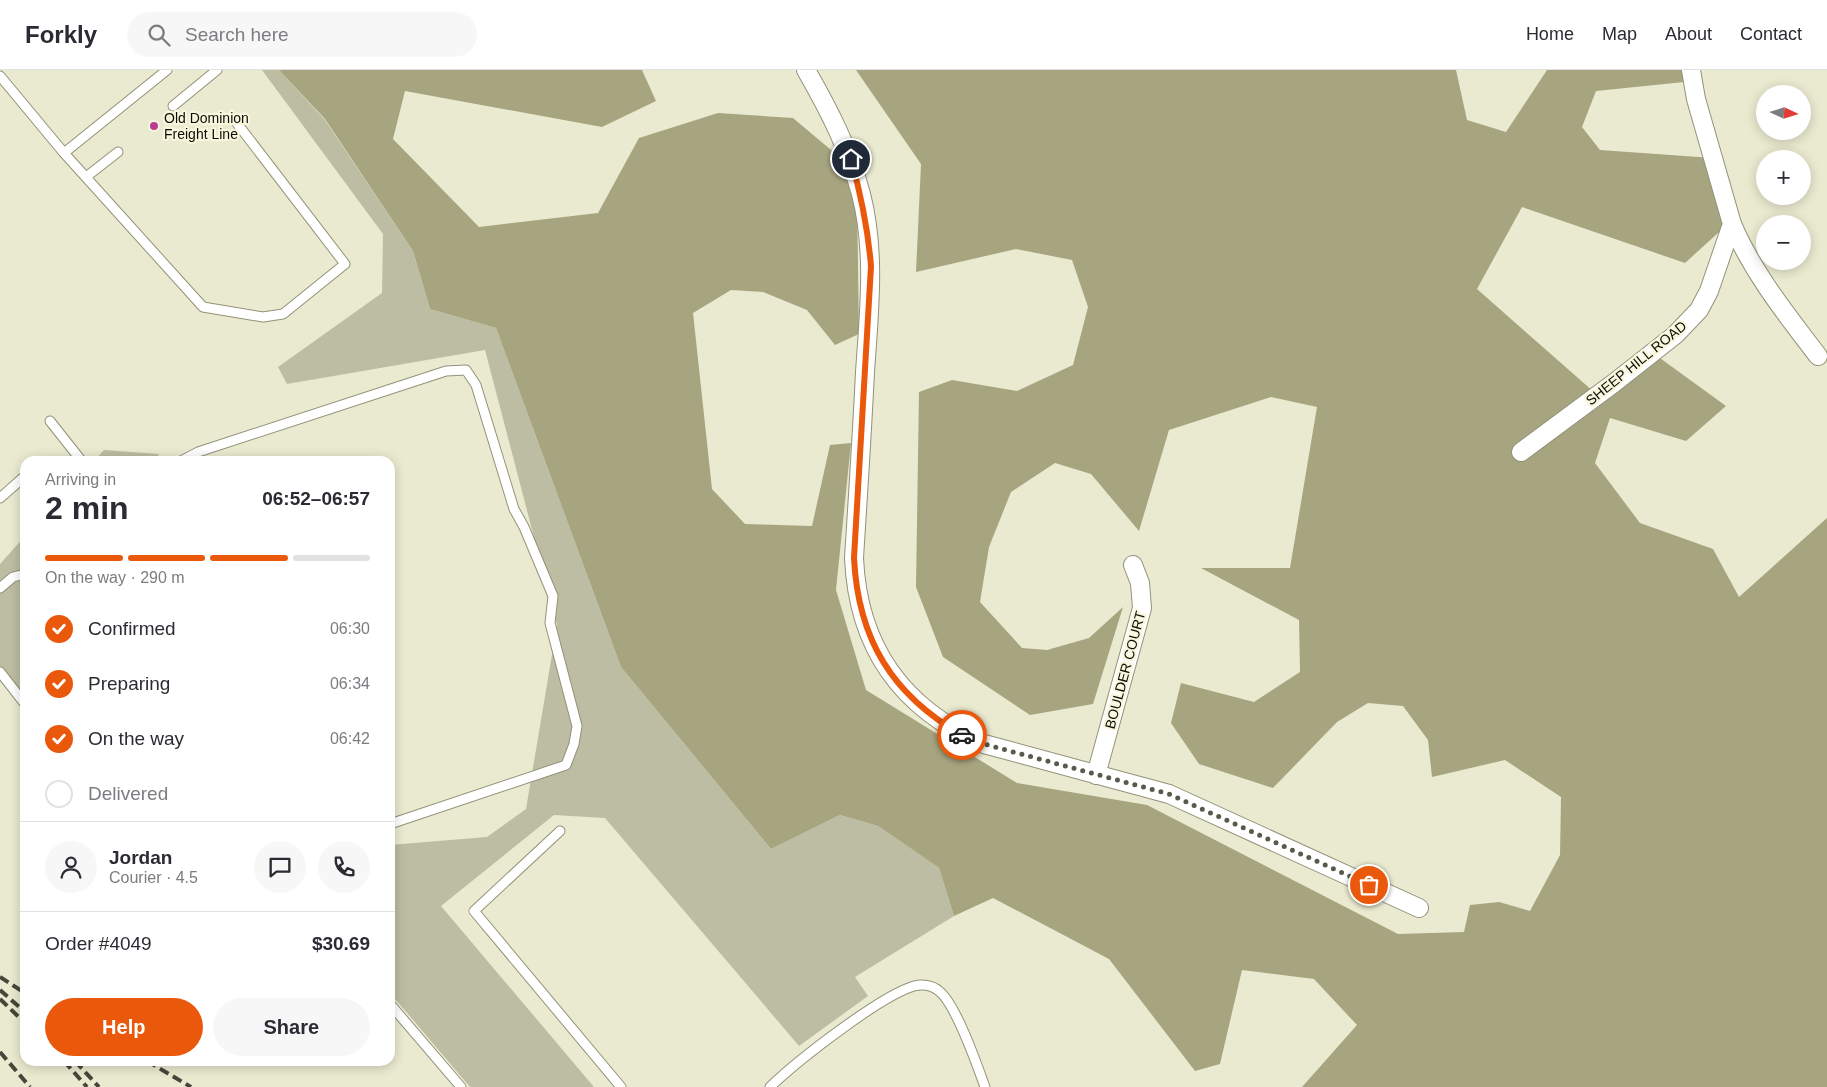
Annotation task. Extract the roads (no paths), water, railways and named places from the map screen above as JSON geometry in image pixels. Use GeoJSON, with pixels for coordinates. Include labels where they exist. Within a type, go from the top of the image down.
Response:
{"type":"FeatureCollection","features":[{"type":"Feature","properties":{"kind":"street"},"geometry":{"type":"LineString","coordinates":[[806,70],[840,131],[851,159],[862,196],[868,234],[870,297],[854,558],[855,581],[866,627],[880,656],[898,683],[918,705],[937,720],[962,735],[984,744],[1169,794],[1419,908]]}},
{"type":"Feature","properties":{"kind":"street"},"geometry":{"type":"LineString","coordinates":[[1691,70],[1696,99],[1732,224],[1740,242],[1774,299],[1818,356]]}},
{"type":"Feature","properties":{"kind":"street","name":"SHEEP HILL ROAD"},"geometry":{"type":"LineString","coordinates":[[1521,452],[1668,340],[1699,310],[1708,291],[1732,224]]}},
{"type":"Feature","properties":{"kind":"street","name":"BOULDER COURT"},"geometry":{"type":"LineString","coordinates":[[1096,775],[1142,608],[1140,582],[1132,565]]}},
{"type":"Feature","properties":{"kind":"lane"},"geometry":{"type":"LineString","coordinates":[[64,153],[167,70]]}},
{"type":"Feature","properties":{"kind":"lane"},"geometry":{"type":"LineString","coordinates":[[173,106],[217,70]]}},
{"type":"Feature","properties":{"kind":"lane"},"geometry":{"type":"LineString","coordinates":[[0,76],[64,153],[203,307],[263,317],[283,314],[346,264],[233,118]]}},
{"type":"Feature","properties":{"kind":"lane"},"geometry":{"type":"LineString","coordinates":[[86,177],[118,152]]}},
{"type":"Feature","properties":{"kind":"lane"},"geometry":{"type":"LineString","coordinates":[[190,456],[446,371],[466,370],[476,386],[514,509],[524,527],[553,596],[550,623],[576,726],[574,744],[566,765],[395,822]]}},
{"type":"Feature","properties":{"kind":"lane"},"geometry":{"type":"LineString","coordinates":[[50,421],[78,456]]}},
{"type":"Feature","properties":{"kind":"lane"},"geometry":{"type":"LineString","coordinates":[[0,498],[20,480]]}},
{"type":"Feature","properties":{"kind":"lane"},"geometry":{"type":"LineString","coordinates":[[0,588],[13,577],[20,575]]}},
{"type":"Feature","properties":{"kind":"lane"},"geometry":{"type":"LineString","coordinates":[[0,672],[20,698]]}},
{"type":"Feature","properties":{"kind":"lane"},"geometry":{"type":"LineString","coordinates":[[560,831],[474,912],[621,1087]]}},
{"type":"Feature","properties":{"kind":"lane"},"geometry":{"type":"LineString","coordinates":[[770,1087],[857,1019],[890,998],[921,985],[931,986],[945,997],[954,1013],[984,1087]]}},
{"type":"Feature","properties":{"kind":"lane"},"geometry":{"type":"LineString","coordinates":[[395,1010],[461,1087]]}},
{"type":"Feature","properties":{"kind":"railway"},"geometry":{"type":"LineString","coordinates":[[0,977],[20,990]]}},
{"type":"Feature","properties":{"kind":"railway"},"geometry":{"type":"LineString","coordinates":[[0,990],[20,1008]]}},
{"type":"Feature","properties":{"kind":"railway"},"geometry":{"type":"LineString","coordinates":[[0,999],[20,1018]]}},
{"type":"Feature","properties":{"kind":"railway"},"geometry":{"type":"LineString","coordinates":[[0,1052],[30,1087]]}},
{"type":"Feature","properties":{"kind":"railway"},"geometry":{"type":"LineString","coordinates":[[68,1066],[87,1087]]}},
{"type":"Feature","properties":{"kind":"railway"},"geometry":{"type":"LineString","coordinates":[[80,1066],[99,1087]]}},
{"type":"Feature","properties":{"kind":"railway"},"geometry":{"type":"LineString","coordinates":[[155,1066],[191,1087]]}},
{"type":"Feature","properties":{"kind":"place","name":"Old Dominion Freight Line"},"geometry":{"type":"Point","coordinates":[154,126]}}]}
